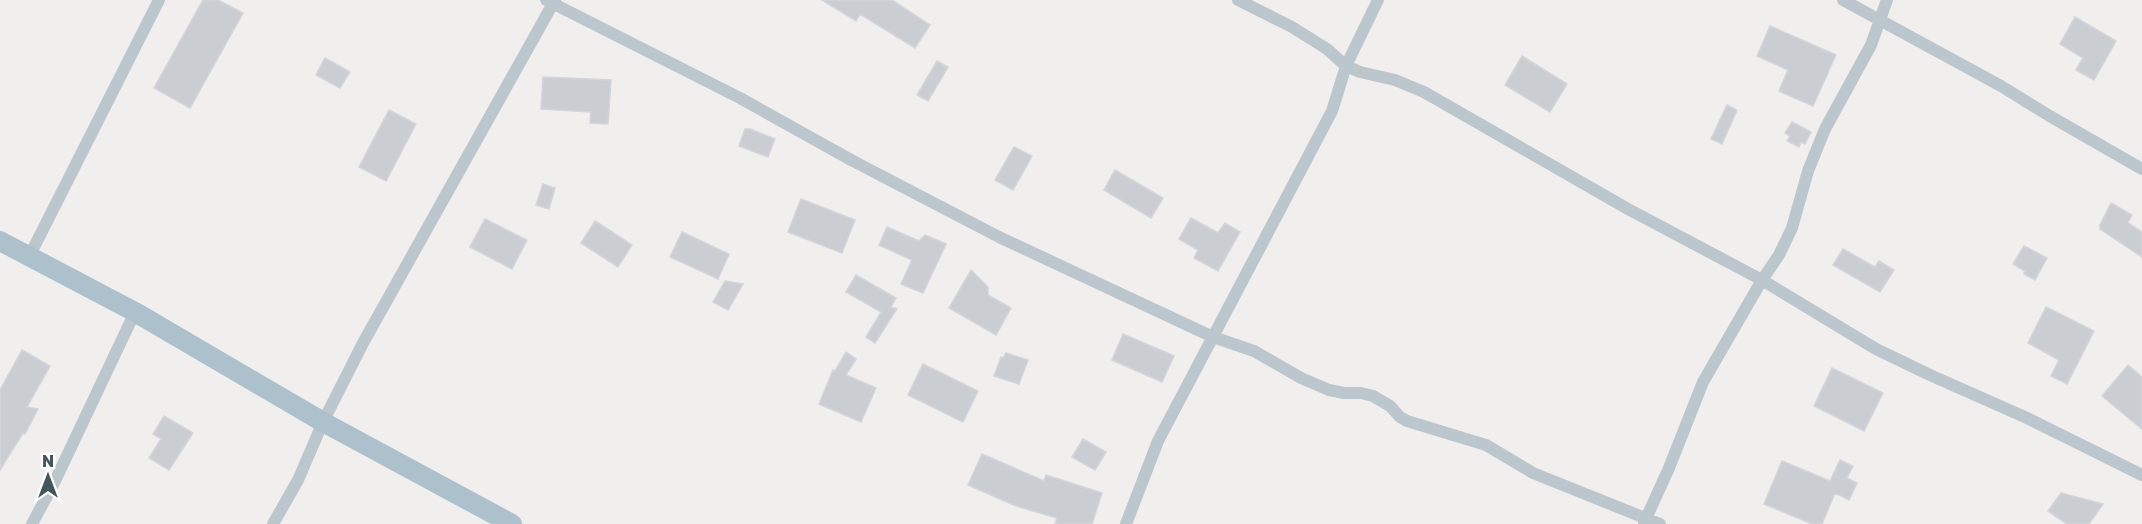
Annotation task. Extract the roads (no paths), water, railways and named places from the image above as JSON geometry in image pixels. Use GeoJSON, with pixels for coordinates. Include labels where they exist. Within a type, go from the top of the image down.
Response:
{"type":"FeatureCollection","features":[{"type":"Feature","properties":{"kind":"main road"},"geometry":{"type":"LineString","coordinates":[[0,241],[135,312],[323,422],[512,524]]}},
{"type":"Feature","properties":{"kind":"street"},"geometry":{"type":"LineString","coordinates":[[29,256],[159,0]]}},
{"type":"Feature","properties":{"kind":"street"},"geometry":{"type":"LineString","coordinates":[[1238,0],[1292,27],[1327,49],[1346,66],[1360,72],[1395,80],[1424,92],[1628,209],[1762,280],[1876,349],[2027,418],[2142,475]]}},
{"type":"Feature","properties":{"kind":"street"},"geometry":{"type":"LineString","coordinates":[[1126,524],[1158,441],[1332,111],[1346,66],[1378,0]]}},
{"type":"Feature","properties":{"kind":"street"},"geometry":{"type":"LineString","coordinates":[[1843,0],[2001,86],[2142,169]]}},
{"type":"Feature","properties":{"kind":"street"},"geometry":{"type":"LineString","coordinates":[[1645,521],[1703,382],[1788,237],[1808,171],[1824,129],[1871,45],[1887,0]]}},
{"type":"Feature","properties":{"kind":"street"},"geometry":{"type":"LineString","coordinates":[[273,524],[298,480],[323,422],[363,343],[551,1],[740,98],[853,161],[999,237],[1213,337],[1254,351],[1301,378],[1329,390],[1373,396],[1390,406],[1407,421],[1486,445],[1533,473],[1645,521],[1660,524]]}},
{"type":"Feature","properties":{"kind":"street"},"geometry":{"type":"LineString","coordinates":[[32,524],[55,481],[135,312]]}}]}
